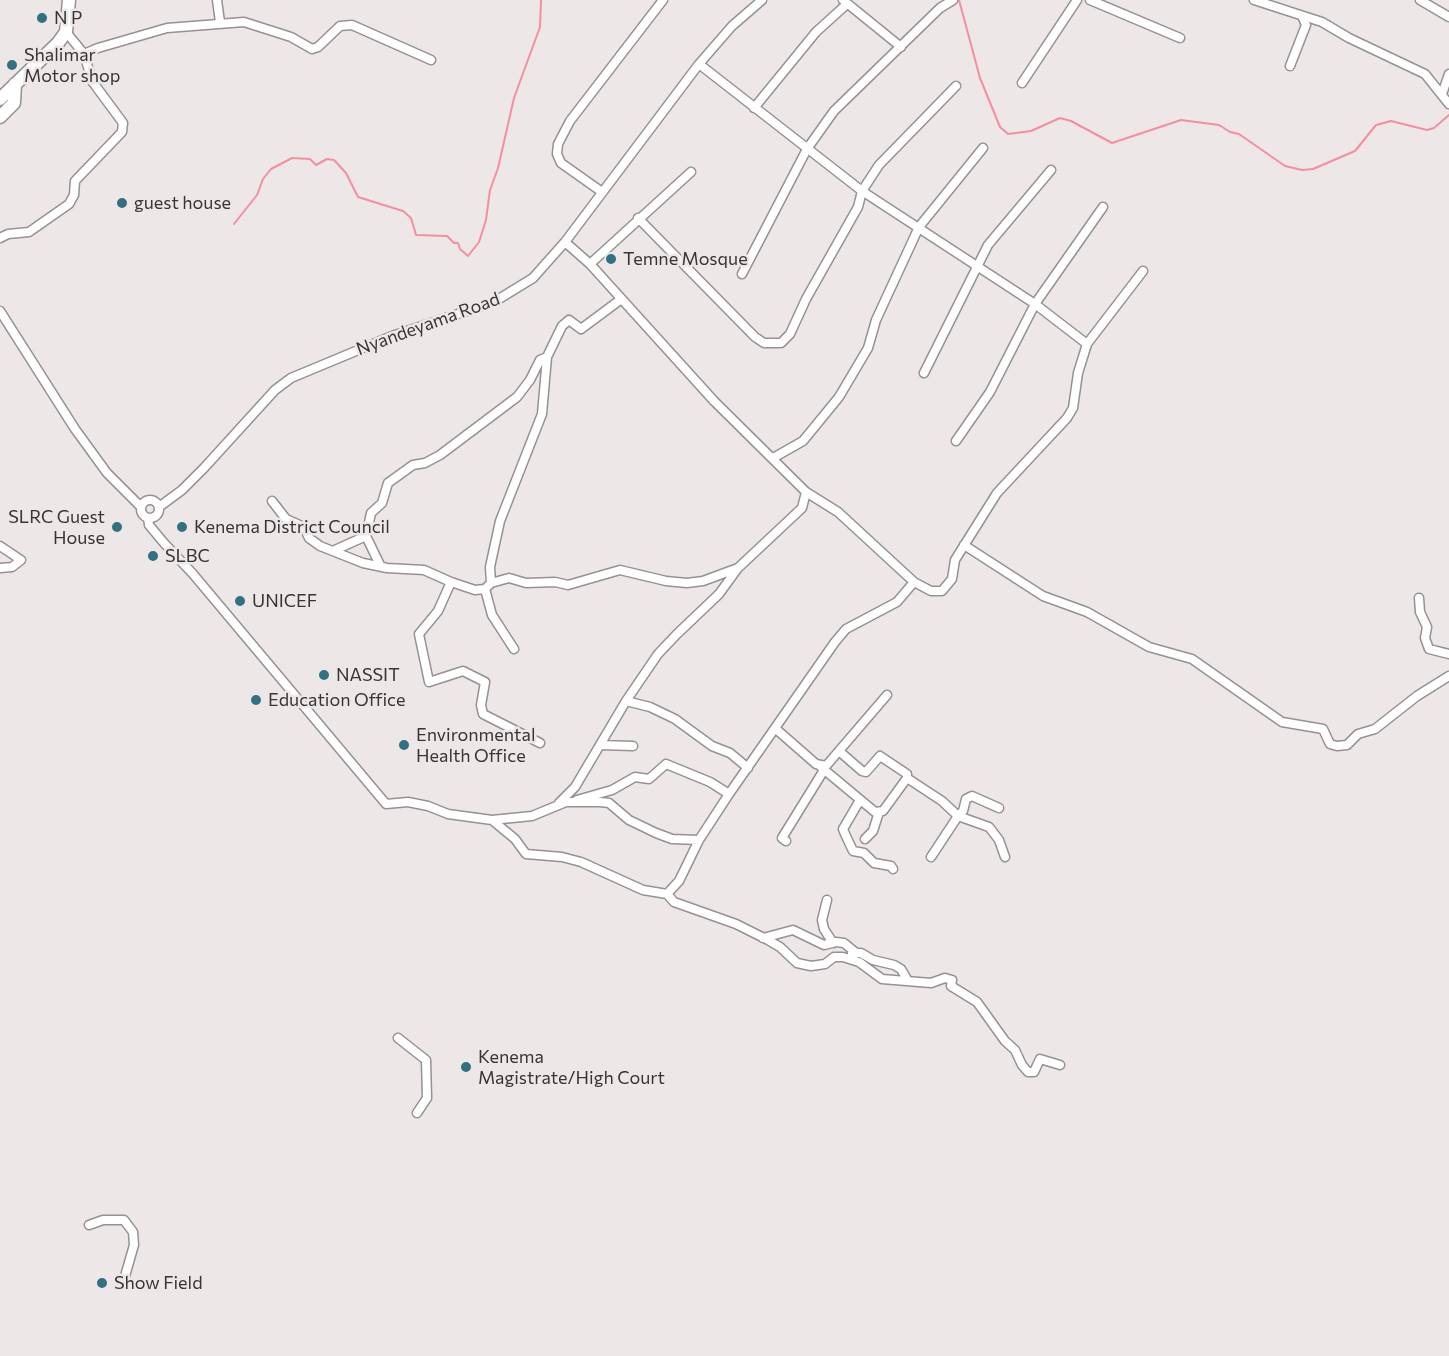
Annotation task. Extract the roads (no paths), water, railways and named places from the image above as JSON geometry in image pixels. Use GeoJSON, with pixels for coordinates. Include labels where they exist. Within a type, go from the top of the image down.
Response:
{"type":"FeatureCollection","features":[{"type":"Feature","properties":{"kind":"street"},"geometry":{"type":"LineString","coordinates":[[0,99],[52,51],[66,32],[69,0]]}},
{"type":"Feature","properties":{"kind":"street"},"geometry":{"type":"LineString","coordinates":[[217,0],[220,22]]}},
{"type":"Feature","properties":{"kind":"street"},"geometry":{"type":"LineString","coordinates":[[602,192],[561,163],[558,144],[570,121],[663,0]]}},
{"type":"Feature","properties":{"kind":"street","name":"Nyandeyama Road"},"geometry":{"type":"LineString","coordinates":[[159,507],[204,468],[275,390],[291,378],[392,336],[494,302],[533,278],[565,242],[699,64],[732,26],[762,0]]}},
{"type":"Feature","properties":{"kind":"street"},"geometry":{"type":"LineString","coordinates":[[742,274],[807,149],[834,111],[940,8],[953,0]]}},
{"type":"Feature","properties":{"kind":"street"},"geometry":{"type":"LineString","coordinates":[[1022,83],[1077,0]]}},
{"type":"Feature","properties":{"kind":"street"},"geometry":{"type":"LineString","coordinates":[[1090,0],[1180,38]]}},
{"type":"Feature","properties":{"kind":"street"},"geometry":{"type":"LineString","coordinates":[[1254,0],[1322,22],[1349,38],[1425,74],[1449,104]]}},
{"type":"Feature","properties":{"kind":"street"},"geometry":{"type":"LineString","coordinates":[[1420,0],[1449,17]]}},
{"type":"Feature","properties":{"kind":"street"},"geometry":{"type":"LineString","coordinates":[[754,108],[803,46],[845,2],[901,47]]}},
{"type":"Feature","properties":{"kind":"street"},"geometry":{"type":"LineString","coordinates":[[1290,66],[1306,25],[1302,16]]}},
{"type":"Feature","properties":{"kind":"street"},"geometry":{"type":"LineString","coordinates":[[84,54],[167,28],[220,22],[244,22],[268,28],[312,49],[318,47],[340,26],[352,25],[432,60]]}},
{"type":"Feature","properties":{"kind":"street"},"geometry":{"type":"LineString","coordinates":[[0,238],[8,234],[29,232],[69,204],[74,195],[75,181],[122,132],[123,123],[92,81],[84,54],[66,32]]}},
{"type":"Feature","properties":{"kind":"street"},"geometry":{"type":"LineString","coordinates":[[699,64],[862,190],[1035,304],[1087,345]]}},
{"type":"Feature","properties":{"kind":"street"},"geometry":{"type":"LineString","coordinates":[[1442,94],[1449,74]]}},
{"type":"Feature","properties":{"kind":"street"},"geometry":{"type":"LineString","coordinates":[[0,117],[14,103],[15,84]]}},
{"type":"Feature","properties":{"kind":"street"},"geometry":{"type":"LineString","coordinates":[[638,218],[755,337],[773,345],[781,343],[790,334],[806,299],[858,207],[862,190],[893,148],[956,86]]}},
{"type":"Feature","properties":{"kind":"street"},"geometry":{"type":"LineString","coordinates":[[773,458],[803,441],[839,396],[868,348],[876,320],[920,227],[982,148]]}},
{"type":"Feature","properties":{"kind":"street"},"geometry":{"type":"LineString","coordinates":[[924,373],[988,245],[1051,170]]}},
{"type":"Feature","properties":{"kind":"street"},"geometry":{"type":"LineString","coordinates":[[590,264],[691,172]]}},
{"type":"Feature","properties":{"kind":"street"},"geometry":{"type":"LineString","coordinates":[[956,441],[990,392],[1035,304],[1103,207]]}},
{"type":"Feature","properties":{"kind":"street"},"geometry":{"type":"LineString","coordinates":[[565,242],[590,264],[620,300],[714,401],[806,492],[837,512],[914,582],[931,591],[942,591],[952,579],[955,560],[998,493],[1067,418],[1073,408],[1078,373],[1087,345],[1143,271]]}},
{"type":"Feature","properties":{"kind":"street"},"geometry":{"type":"LineString","coordinates":[[514,649],[492,615],[488,586],[490,567],[500,521],[535,438],[543,408],[547,357],[562,326],[569,320],[581,328],[620,300]]}},
{"type":"Feature","properties":{"kind":"street"},"geometry":{"type":"LineString","coordinates":[[0,311],[75,429],[107,473],[141,507],[142,514],[148,518],[149,525],[224,609],[386,804],[408,802],[476,820],[532,816],[566,802],[612,790],[635,777],[649,779],[666,764],[710,782],[729,794]]}},
{"type":"Feature","properties":{"kind":"street"},"geometry":{"type":"LineString","coordinates":[[380,565],[366,536],[371,513],[382,503],[388,483],[413,465],[425,463],[440,455],[517,397],[530,380],[540,360],[547,357]]}},
{"type":"Feature","properties":{"kind":"street"},"geometry":{"type":"LineString","coordinates":[[556,806],[575,787],[626,701],[658,654],[719,594],[738,568],[802,508],[806,492]]}},
{"type":"Feature","properties":{"kind":"street"},"geometry":{"type":"LineString","coordinates":[[141,507],[148,500],[155,501],[159,507],[157,514],[148,518]]}},
{"type":"Feature","properties":{"kind":"street"},"geometry":{"type":"LineString","coordinates":[[272,501],[286,519],[304,527],[309,537],[320,546],[335,550],[349,559],[387,568],[424,570],[475,590],[509,578],[526,583],[555,582],[568,585],[620,570],[666,581],[687,583],[703,581],[738,568]]}},
{"type":"Feature","properties":{"kind":"street"},"geometry":{"type":"LineString","coordinates":[[335,550],[366,536]]}},
{"type":"Feature","properties":{"kind":"street"},"geometry":{"type":"LineString","coordinates":[[964,545],[1043,596],[1087,612],[1149,647],[1192,659],[1282,722],[1323,729],[1330,744],[1337,747],[1347,745],[1358,734],[1375,729],[1417,696],[1449,676]]}},
{"type":"Feature","properties":{"kind":"street"},"geometry":{"type":"LineString","coordinates":[[0,546],[21,560],[12,567],[0,568]]}},
{"type":"Feature","properties":{"kind":"street"},"geometry":{"type":"LineString","coordinates":[[451,582],[438,611],[419,634],[429,682],[463,671],[485,682],[481,705],[483,714],[540,743]]}},
{"type":"Feature","properties":{"kind":"street"},"geometry":{"type":"LineString","coordinates":[[667,894],[679,881],[699,840],[776,729],[813,670],[846,629],[897,602],[914,582]]}},
{"type":"Feature","properties":{"kind":"street"},"geometry":{"type":"LineString","coordinates":[[1419,598],[1420,612],[1427,627],[1425,638],[1429,649],[1449,654]]}},
{"type":"Feature","properties":{"kind":"street"},"geometry":{"type":"LineString","coordinates":[[786,841],[782,838],[823,768],[887,695]]}},
{"type":"Feature","properties":{"kind":"street"},"geometry":{"type":"LineString","coordinates":[[626,701],[650,707],[675,719],[712,746],[730,753],[747,768]]}},
{"type":"Feature","properties":{"kind":"street"},"geometry":{"type":"LineString","coordinates":[[776,729],[875,812],[883,811],[890,805],[907,778]]}},
{"type":"Feature","properties":{"kind":"street"},"geometry":{"type":"LineString","coordinates":[[608,732],[617,744]]}},
{"type":"Feature","properties":{"kind":"street"},"geometry":{"type":"LineString","coordinates":[[600,745],[633,746]]}},
{"type":"Feature","properties":{"kind":"street"},"geometry":{"type":"LineString","coordinates":[[839,751],[866,772],[880,756],[907,774],[907,778],[942,801],[958,816],[989,827],[999,840],[1005,857]]}},
{"type":"Feature","properties":{"kind":"street"},"geometry":{"type":"LineString","coordinates":[[931,857],[963,812],[966,799],[972,796],[999,808]]}},
{"type":"Feature","properties":{"kind":"street"},"geometry":{"type":"LineString","coordinates":[[860,800],[843,829],[853,851],[864,853],[874,862],[891,866],[893,869]]}},
{"type":"Feature","properties":{"kind":"street"},"geometry":{"type":"LineString","coordinates":[[566,802],[609,803],[630,820],[656,833],[672,839],[699,840]]}},
{"type":"Feature","properties":{"kind":"street"},"geometry":{"type":"LineString","coordinates":[[865,839],[873,831],[879,812]]}},
{"type":"Feature","properties":{"kind":"street"},"geometry":{"type":"LineString","coordinates":[[492,820],[515,839],[526,854],[562,857],[581,862],[643,890],[667,894],[674,902],[736,924],[780,947],[797,963],[811,966],[825,964],[834,957],[843,957],[860,962],[882,979],[931,983],[945,978],[951,980],[951,986],[977,1002],[1005,1041],[1015,1050],[1028,1072],[1034,1072],[1040,1059],[1060,1065]]}},
{"type":"Feature","properties":{"kind":"street"},"geometry":{"type":"LineString","coordinates":[[827,900],[822,920],[824,929],[833,943]]}},
{"type":"Feature","properties":{"kind":"street"},"geometry":{"type":"LineString","coordinates":[[763,938],[793,930],[824,945],[844,943],[855,952],[902,969],[908,981]]}},
{"type":"Feature","properties":{"kind":"street"},"geometry":{"type":"LineString","coordinates":[[843,957],[855,952]]}},
{"type":"Feature","properties":{"kind":"street"},"geometry":{"type":"LineString","coordinates":[[398,1038],[426,1059],[427,1098],[417,1113]]}},
{"type":"Feature","properties":{"kind":"street"},"geometry":{"type":"LineString","coordinates":[[89,1225],[103,1220],[124,1220],[133,1232],[133,1251],[123,1283]]}},
{"type":"Feature","properties":{"kind":"waterway"},"geometry":{"type":"LineString","coordinates":[[234,224],[257,195],[263,179],[271,169],[292,158],[310,159],[316,165],[327,159],[334,160],[346,173],[358,197],[403,211],[411,218],[416,235],[447,236],[454,243],[458,243],[460,249],[468,256],[479,242],[486,220],[490,190],[498,168],[514,98],[540,27],[541,0]]}},
{"type":"Feature","properties":{"kind":"waterway"},"geometry":{"type":"LineString","coordinates":[[959,0],[980,78],[1000,127],[1008,134],[1031,131],[1060,118],[1071,121],[1112,143],[1181,120],[1219,125],[1230,132],[1239,134],[1285,166],[1302,170],[1313,169],[1355,151],[1376,125],[1391,121],[1427,130],[1434,128],[1449,115]]}},
{"type":"Feature","properties":{"kind":"place","name":"N P"},"geometry":{"type":"Point","coordinates":[42,18]}},
{"type":"Feature","properties":{"kind":"place","name":"Shalimar Motor shop"},"geometry":{"type":"Point","coordinates":[12,65]}},
{"type":"Feature","properties":{"kind":"place","name":"guest house"},"geometry":{"type":"Point","coordinates":[122,203]}},
{"type":"Feature","properties":{"kind":"place","name":"Temne Mosque"},"geometry":{"type":"Point","coordinates":[611,259]}},
{"type":"Feature","properties":{"kind":"place","name":"SLRC Guest House"},"geometry":{"type":"Point","coordinates":[117,527]}},
{"type":"Feature","properties":{"kind":"place","name":"Kenema District Council"},"geometry":{"type":"Point","coordinates":[182,527]}},
{"type":"Feature","properties":{"kind":"place","name":"SLBC"},"geometry":{"type":"Point","coordinates":[153,556]}},
{"type":"Feature","properties":{"kind":"place","name":"UNICEF"},"geometry":{"type":"Point","coordinates":[240,601]}},
{"type":"Feature","properties":{"kind":"place","name":"NASSIT"},"geometry":{"type":"Point","coordinates":[324,675]}},
{"type":"Feature","properties":{"kind":"place","name":"Education Office"},"geometry":{"type":"Point","coordinates":[256,700]}},
{"type":"Feature","properties":{"kind":"place","name":"Environmental Health Office"},"geometry":{"type":"Point","coordinates":[404,745]}},
{"type":"Feature","properties":{"kind":"place","name":"Kenema Magistrate/High Court"},"geometry":{"type":"Point","coordinates":[466,1067]}},
{"type":"Feature","properties":{"kind":"place","name":"Show Field"},"geometry":{"type":"Point","coordinates":[102,1283]}}]}
